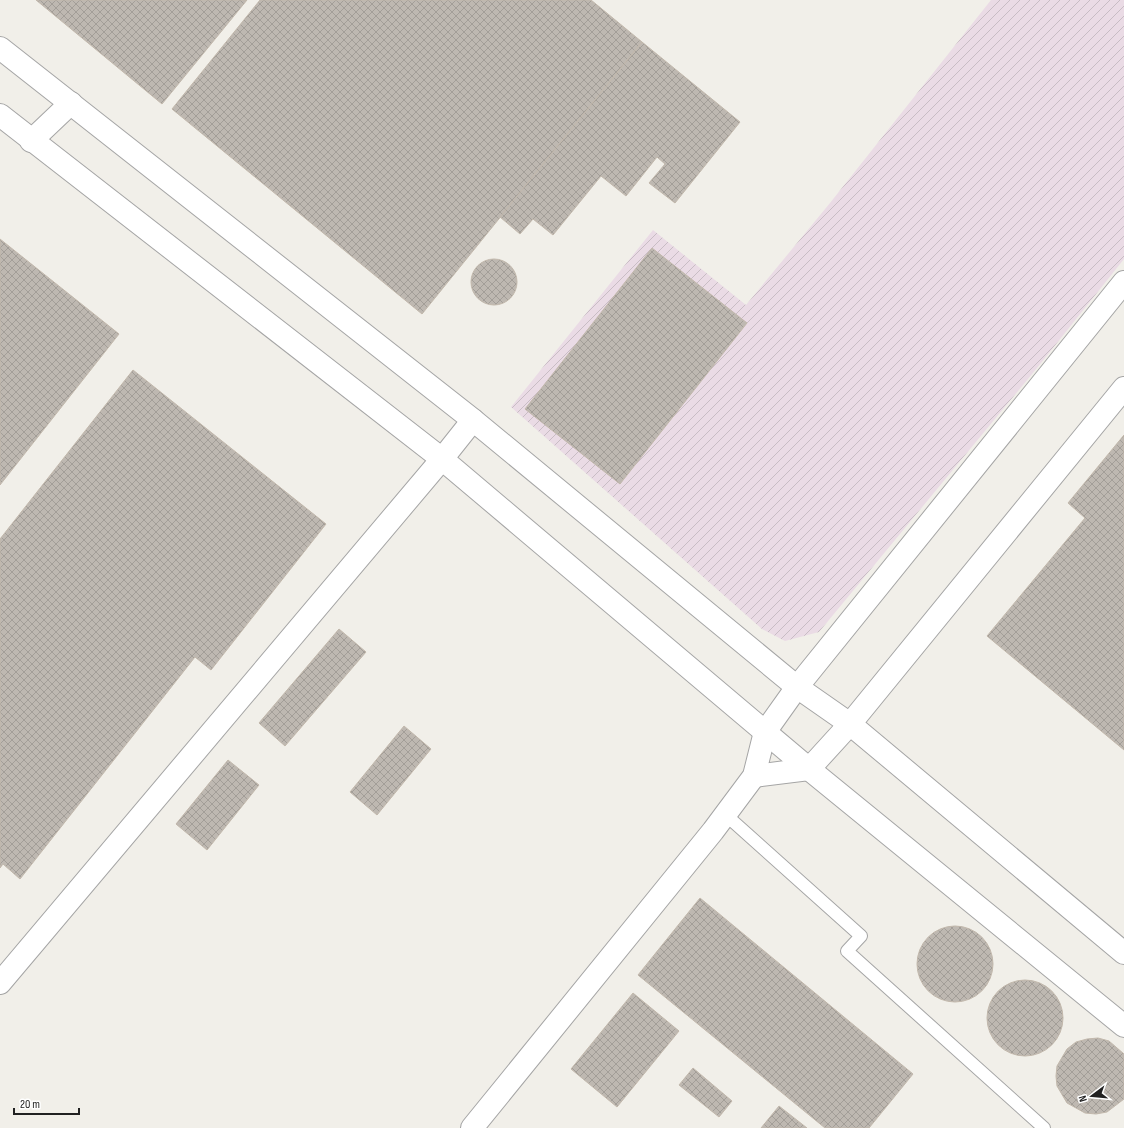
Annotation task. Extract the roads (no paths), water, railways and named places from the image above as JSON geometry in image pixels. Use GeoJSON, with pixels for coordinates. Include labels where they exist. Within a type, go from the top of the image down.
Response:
{"type":"FeatureCollection","features":[{"type":"Feature","properties":{"kind":"street"},"geometry":{"type":"LineString","coordinates":[[0,48],[473,420],[797,687],[850,724],[1124,953]]}},
{"type":"Feature","properties":{"kind":"street"},"geometry":{"type":"LineString","coordinates":[[32,141],[70,103]]}},
{"type":"Feature","properties":{"kind":"street"},"geometry":{"type":"LineString","coordinates":[[0,115],[442,459],[809,769],[1124,1026]]}},
{"type":"Feature","properties":{"kind":"street"},"geometry":{"type":"LineString","coordinates":[[472,1128],[713,831],[754,776],[766,732],[797,687],[1124,282]]}},
{"type":"Feature","properties":{"kind":"street"},"geometry":{"type":"LineString","coordinates":[[754,776],[809,769],[850,724],[1124,388]]}},
{"type":"Feature","properties":{"kind":"street"},"geometry":{"type":"LineString","coordinates":[[0,983],[442,459],[473,420]]}},
{"type":"Feature","properties":{"kind":"lane"},"geometry":{"type":"LineString","coordinates":[[713,831],[727,816],[861,936],[847,951],[1044,1128]]}}]}
